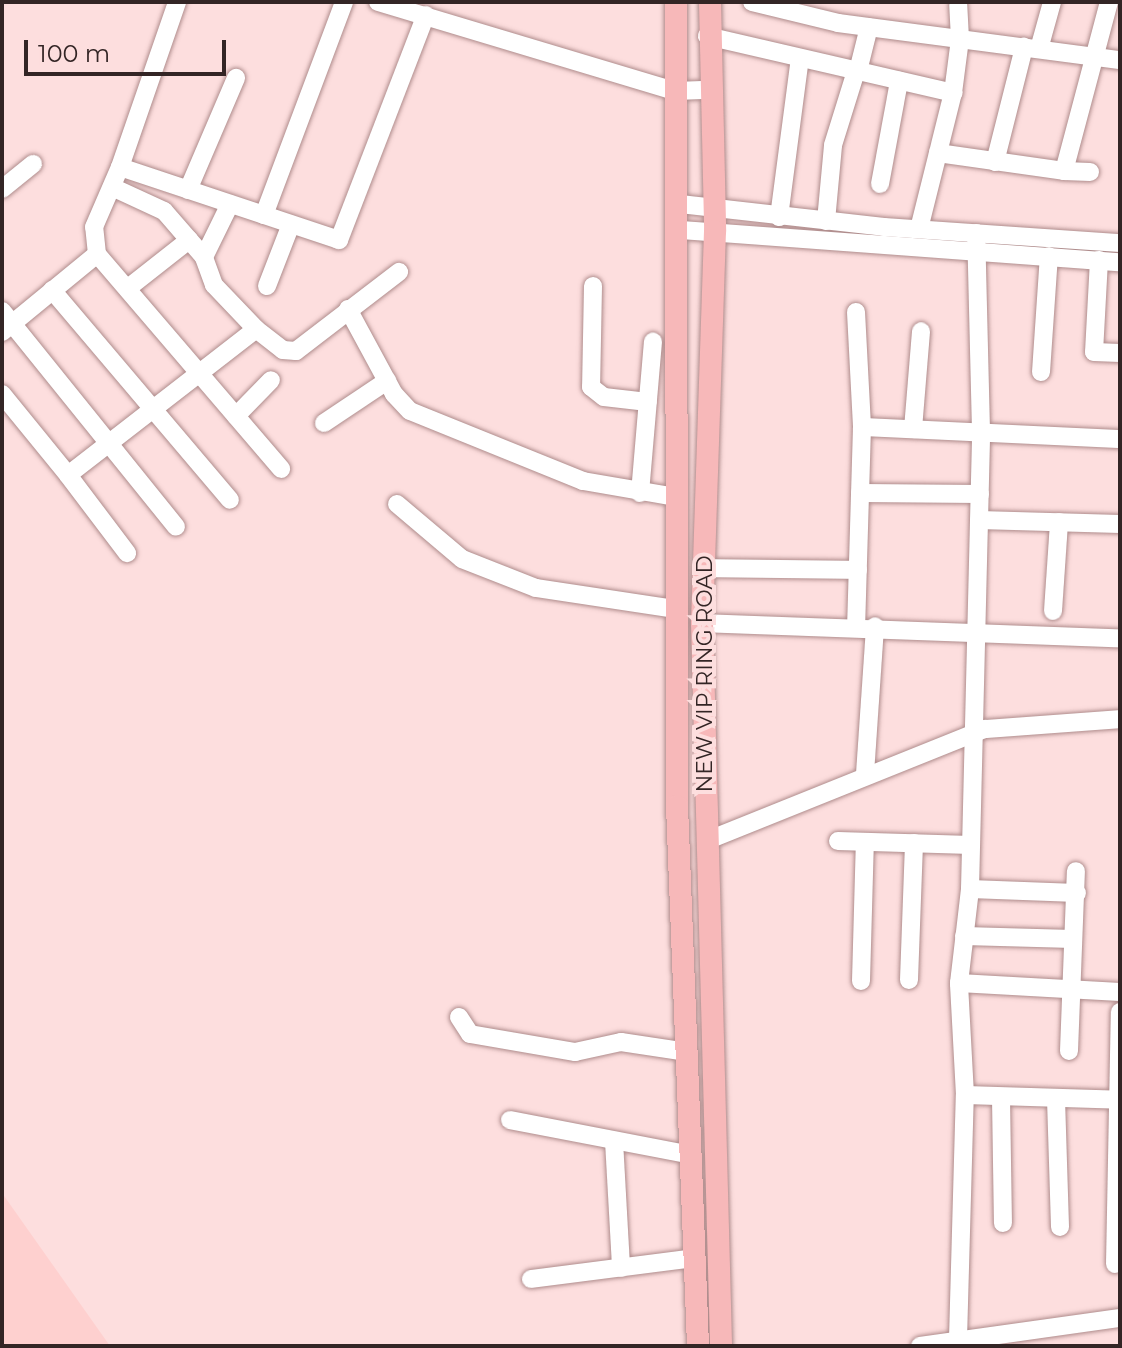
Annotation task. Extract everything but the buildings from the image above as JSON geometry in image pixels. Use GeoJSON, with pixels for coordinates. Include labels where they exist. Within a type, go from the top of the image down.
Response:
{"type":"FeatureCollection","features":[{"type":"Feature","properties":{"kind":"main road","name":"NEW VIP RING ROAD"},"geometry":{"type":"LineString","coordinates":[[676,2],[675,91],[680,230],[675,609],[698,1346]]}},
{"type":"Feature","properties":{"kind":"main road","name":"NEW VIP RING ROAD"},"geometry":{"type":"LineString","coordinates":[[710,2],[707,36],[715,221],[702,623],[721,1346]]}},
{"type":"Feature","properties":{"kind":"street"},"geometry":{"type":"LineString","coordinates":[[177,2],[120,167],[94,227],[97,254],[281,469]]}},
{"type":"Feature","properties":{"kind":"street"},"geometry":{"type":"LineString","coordinates":[[264,215],[344,2]]}},
{"type":"Feature","properties":{"kind":"street"},"geometry":{"type":"LineString","coordinates":[[378,2],[675,91],[709,90]]}},
{"type":"Feature","properties":{"kind":"street"},"geometry":{"type":"LineString","coordinates":[[752,2],[869,27],[1120,60]]}},
{"type":"Feature","properties":{"kind":"street"},"geometry":{"type":"LineString","coordinates":[[995,162],[1032,48],[1052,2]]}},
{"type":"Feature","properties":{"kind":"street"},"geometry":{"type":"LineString","coordinates":[[1064,171],[1109,2]]}},
{"type":"Feature","properties":{"kind":"street"},"geometry":{"type":"LineString","coordinates":[[919,229],[953,93],[960,39],[954,3]]}},
{"type":"Feature","properties":{"kind":"street"},"geometry":{"type":"LineString","coordinates":[[120,167],[339,240],[426,15]]}},
{"type":"Feature","properties":{"kind":"street"},"geometry":{"type":"LineString","coordinates":[[826,221],[833,145],[869,27]]}},
{"type":"Feature","properties":{"kind":"street"},"geometry":{"type":"LineString","coordinates":[[707,36],[953,93]]}},
{"type":"Feature","properties":{"kind":"street"},"geometry":{"type":"LineString","coordinates":[[779,217],[800,58]]}},
{"type":"Feature","properties":{"kind":"street"},"geometry":{"type":"LineString","coordinates":[[188,190],[236,78]]}},
{"type":"Feature","properties":{"kind":"street"},"geometry":{"type":"LineString","coordinates":[[880,184],[899,81]]}},
{"type":"Feature","properties":{"kind":"street"},"geometry":{"type":"LineString","coordinates":[[938,153],[1090,172]]}},
{"type":"Feature","properties":{"kind":"street"},"geometry":{"type":"LineString","coordinates":[[2,189],[33,164]]}},
{"type":"Feature","properties":{"kind":"street"},"geometry":{"type":"LineString","coordinates":[[112,187],[164,211],[204,257],[214,285],[256,329],[289,353],[399,272]]}},
{"type":"Feature","properties":{"kind":"street"},"geometry":{"type":"LineString","coordinates":[[204,257],[230,204]]}},
{"type":"Feature","properties":{"kind":"street"},"geometry":{"type":"LineString","coordinates":[[680,204],[715,221],[976,242],[1120,243]]}},
{"type":"Feature","properties":{"kind":"street"},"geometry":{"type":"LineString","coordinates":[[680,230],[715,221],[779,217],[919,229],[1049,256],[1120,262]]}},
{"type":"Feature","properties":{"kind":"street"},"geometry":{"type":"LineString","coordinates":[[267,286],[291,224]]}},
{"type":"Feature","properties":{"kind":"street"},"geometry":{"type":"LineString","coordinates":[[128,288],[189,240]]}},
{"type":"Feature","properties":{"kind":"street"},"geometry":{"type":"LineString","coordinates":[[958,1339],[965,1095],[959,983],[970,889],[980,494],[976,242]]}},
{"type":"Feature","properties":{"kind":"street"},"geometry":{"type":"LineString","coordinates":[[97,254],[5,322],[110,443],[176,527]]}},
{"type":"Feature","properties":{"kind":"street"},"geometry":{"type":"LineString","coordinates":[[1041,372],[1049,256]]}},
{"type":"Feature","properties":{"kind":"street"},"geometry":{"type":"LineString","coordinates":[[1099,260],[1094,352],[1120,353]]}},
{"type":"Feature","properties":{"kind":"street"},"geometry":{"type":"LineString","coordinates":[[593,286],[591,387],[604,397],[648,402]]}},
{"type":"Feature","properties":{"kind":"street"},"geometry":{"type":"LineString","coordinates":[[52,290],[230,500]]}},
{"type":"Feature","properties":{"kind":"street"},"geometry":{"type":"LineString","coordinates":[[348,309],[387,381],[410,411],[567,476],[640,493],[677,497]]}},
{"type":"Feature","properties":{"kind":"street"},"geometry":{"type":"LineString","coordinates":[[856,312],[862,427],[858,570],[866,626],[865,774]]}},
{"type":"Feature","properties":{"kind":"street"},"geometry":{"type":"LineString","coordinates":[[68,475],[256,329]]}},
{"type":"Feature","properties":{"kind":"street"},"geometry":{"type":"LineString","coordinates":[[913,429],[921,331]]}},
{"type":"Feature","properties":{"kind":"street"},"geometry":{"type":"LineString","coordinates":[[640,493],[653,342]]}},
{"type":"Feature","properties":{"kind":"street"},"geometry":{"type":"LineString","coordinates":[[236,416],[271,380]]}},
{"type":"Feature","properties":{"kind":"street"},"geometry":{"type":"LineString","coordinates":[[324,423],[387,381]]}},
{"type":"Feature","properties":{"kind":"street"},"geometry":{"type":"LineString","coordinates":[[2,394],[127,553]]}},
{"type":"Feature","properties":{"kind":"street"},"geometry":{"type":"LineString","coordinates":[[862,427],[1120,439]]}},
{"type":"Feature","properties":{"kind":"street"},"geometry":{"type":"LineString","coordinates":[[860,493],[980,494]]}},
{"type":"Feature","properties":{"kind":"street"},"geometry":{"type":"LineString","coordinates":[[397,504],[462,559],[521,582],[675,609]]}},
{"type":"Feature","properties":{"kind":"street"},"geometry":{"type":"LineString","coordinates":[[979,520],[1120,524]]}},
{"type":"Feature","properties":{"kind":"street"},"geometry":{"type":"LineString","coordinates":[[1053,611],[1059,522]]}},
{"type":"Feature","properties":{"kind":"street"},"geometry":{"type":"LineString","coordinates":[[703,568],[858,570]]}},
{"type":"Feature","properties":{"kind":"street"},"geometry":{"type":"LineString","coordinates":[[702,623],[866,626],[1120,638]]}},
{"type":"Feature","properties":{"kind":"street"},"geometry":{"type":"LineString","coordinates":[[706,841],[865,774],[974,733],[1120,719]]}},
{"type":"Feature","properties":{"kind":"street"},"geometry":{"type":"LineString","coordinates":[[838,841],[971,845]]}},
{"type":"Feature","properties":{"kind":"street"},"geometry":{"type":"LineString","coordinates":[[861,981],[865,842]]}},
{"type":"Feature","properties":{"kind":"street"},"geometry":{"type":"LineString","coordinates":[[909,980],[914,843]]}},
{"type":"Feature","properties":{"kind":"street"},"geometry":{"type":"LineString","coordinates":[[1069,1051],[1074,993],[1076,871]]}},
{"type":"Feature","properties":{"kind":"street"},"geometry":{"type":"LineString","coordinates":[[970,889],[1077,893]]}},
{"type":"Feature","properties":{"kind":"street"},"geometry":{"type":"LineString","coordinates":[[964,936],[1073,939]]}},
{"type":"Feature","properties":{"kind":"street"},"geometry":{"type":"LineString","coordinates":[[959,983],[1074,993],[1120,992]]}},
{"type":"Feature","properties":{"kind":"street"},"geometry":{"type":"LineString","coordinates":[[1115,1264],[1120,1012]]}},
{"type":"Feature","properties":{"kind":"street"},"geometry":{"type":"LineString","coordinates":[[459,1017],[470,1034],[575,1052],[621,1042],[687,1052]]}},
{"type":"Feature","properties":{"kind":"street"},"geometry":{"type":"LineString","coordinates":[[965,1095],[1119,1100]]}},
{"type":"Feature","properties":{"kind":"street"},"geometry":{"type":"LineString","coordinates":[[1001,1098],[1003,1223]]}},
{"type":"Feature","properties":{"kind":"street"},"geometry":{"type":"LineString","coordinates":[[1056,1099],[1060,1227]]}},
{"type":"Feature","properties":{"kind":"street"},"geometry":{"type":"LineString","coordinates":[[510,1120],[691,1155]]}},
{"type":"Feature","properties":{"kind":"street"},"geometry":{"type":"LineString","coordinates":[[614,1141],[621,1268]]}},
{"type":"Feature","properties":{"kind":"street"},"geometry":{"type":"LineString","coordinates":[[531,1279],[695,1258]]}},
{"type":"Feature","properties":{"kind":"street"},"geometry":{"type":"LineString","coordinates":[[929,1345],[958,1339],[1034,1338],[1120,1318]]}},
{"type":"Feature","properties":{"kind":"shaded area"},"geometry":{"type":"Polygon","coordinates":[[[2,1193],[110,1346],[2,1346],[2,1193]]]}}]}
